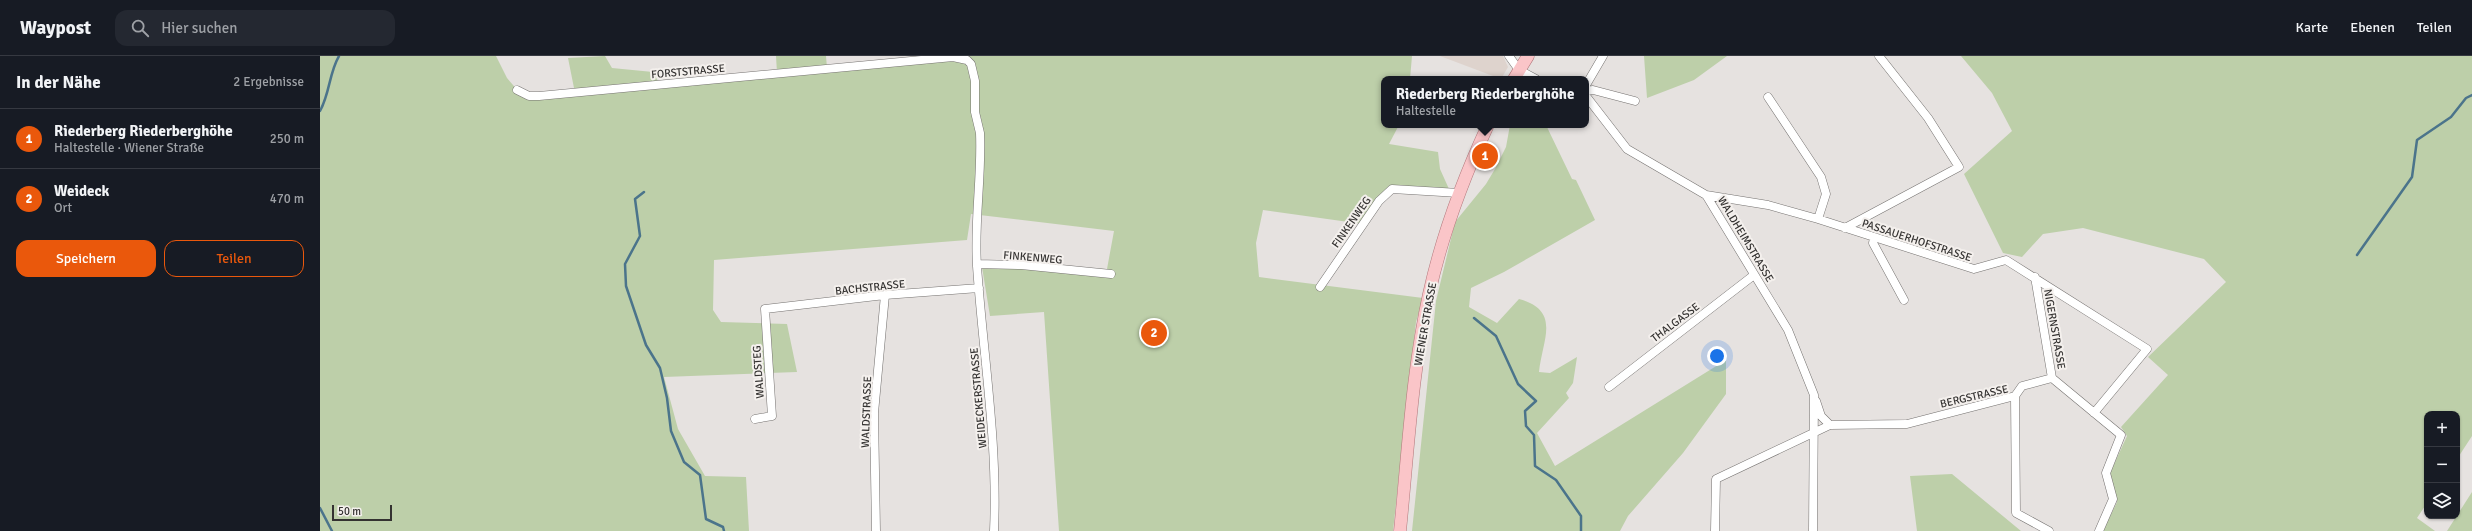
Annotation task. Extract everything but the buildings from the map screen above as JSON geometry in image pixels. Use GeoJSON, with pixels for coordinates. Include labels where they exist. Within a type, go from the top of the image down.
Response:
{"type":"FeatureCollection","features":[{"type":"Feature","properties":{"kind":"main road"},"geometry":{"type":"LineString","coordinates":[[1516,75],[1528,56]]}},
{"type":"Feature","properties":{"kind":"main road","name":"WIENER STRASSE"},"geometry":{"type":"LineString","coordinates":[[1400,531],[1421,336],[1430,292],[1459,193],[1487,128]]}},
{"type":"Feature","properties":{"kind":"street"},"geometry":{"type":"LineString","coordinates":[[1509,56],[1516,75]]}},
{"type":"Feature","properties":{"kind":"street"},"geometry":{"type":"LineString","coordinates":[[1589,80],[1603,56]]}},
{"type":"Feature","properties":{"kind":"street"},"geometry":{"type":"LineString","coordinates":[[1845,228],[1959,167],[1928,118],[1879,56]]}},
{"type":"Feature","properties":{"kind":"street","name":"FORSTSTRASSE"},"geometry":{"type":"LineString","coordinates":[[518,90],[534,96],[953,57],[967,60],[971,64],[975,82],[974,112],[980,133],[981,153],[977,196],[977,264]]}},
{"type":"Feature","properties":{"kind":"street"},"geometry":{"type":"LineString","coordinates":[[1589,91],[1593,90],[1635,101]]}},
{"type":"Feature","properties":{"kind":"street"},"geometry":{"type":"LineString","coordinates":[[1768,98],[1821,177],[1826,194],[1818,219]]}},
{"type":"Feature","properties":{"kind":"street","name":"WALDHEIMSTRASSE"},"geometry":{"type":"LineString","coordinates":[[1589,100],[1627,149],[1706,195],[1788,330],[1821,416],[1830,425]]}},
{"type":"Feature","properties":{"kind":"street","name":"FINKENWEG"},"geometry":{"type":"LineString","coordinates":[[1320,286],[1379,201],[1392,189],[1459,193]]}},
{"type":"Feature","properties":{"kind":"street","name":"PASSAUERHOFSTRASSE"},"geometry":{"type":"LineString","coordinates":[[1706,195],[1768,205],[1818,219],[1974,269],[2006,260],[2147,349],[2094,413]]}},
{"type":"Feature","properties":{"kind":"street"},"geometry":{"type":"LineString","coordinates":[[1874,238],[1873,243],[1904,300]]}},
{"type":"Feature","properties":{"kind":"street","name":"FINKENWEG"},"geometry":{"type":"LineString","coordinates":[[977,264],[1021,265],[1111,274]]}},
{"type":"Feature","properties":{"kind":"street","name":"WEIDECKERSTRASSE"},"geometry":{"type":"LineString","coordinates":[[977,264],[992,417],[995,475],[994,531]]}},
{"type":"Feature","properties":{"kind":"street","name":"THALGASSE"},"geometry":{"type":"LineString","coordinates":[[1609,387],[1754,275]]}},
{"type":"Feature","properties":{"kind":"street","name":"NIGERNSTRASSE"},"geometry":{"type":"LineString","coordinates":[[2034,277],[2052,378],[2121,436],[2106,473],[2113,499],[2099,531]]}},
{"type":"Feature","properties":{"kind":"street","name":"BACHSTRASSE"},"geometry":{"type":"LineString","coordinates":[[765,309],[885,295],[979,288]]}},
{"type":"Feature","properties":{"kind":"street","name":"WALDSTRASSE"},"geometry":{"type":"LineString","coordinates":[[876,531],[874,413],[885,295]]}},
{"type":"Feature","properties":{"kind":"street","name":"WALDSTEG"},"geometry":{"type":"LineString","coordinates":[[755,419],[772,416],[765,309]]}},
{"type":"Feature","properties":{"kind":"street"},"geometry":{"type":"LineString","coordinates":[[2014,396],[2022,386],[2052,378]]}},
{"type":"Feature","properties":{"kind":"street","name":"WALDHEIMSTRASSE"},"geometry":{"type":"LineString","coordinates":[[1812,531],[1814,395]]}},
{"type":"Feature","properties":{"kind":"street","name":"BERGSTRASSE"},"geometry":{"type":"LineString","coordinates":[[1715,531],[1716,479],[1830,425],[1907,424],[2014,396],[2016,514],[2049,531]]}},
{"type":"Feature","properties":{"kind":"shaded area"},"geometry":{"type":"Polygon","coordinates":[[[1440,56],[1503,56],[1508,67],[1503,76],[1493,76],[1440,56]]]}},
{"type":"Feature","properties":{"kind":"green space"},"geometry":{"type":"Polygon","coordinates":[[[320,56],[496,56],[507,78],[519,92],[575,93],[568,58],[605,56],[612,68],[653,72],[660,85],[777,73],[776,56],[826,56],[827,68],[956,56],[1412,56],[1410,76],[1381,76],[1381,128],[1397,128],[1389,144],[1438,152],[1440,169],[1449,189],[1396,187],[1363,224],[1263,210],[1256,243],[1259,277],[1423,298],[1416,322],[1393,531],[1059,531],[1044,312],[990,316],[982,267],[1107,269],[1114,231],[971,214],[967,240],[714,260],[713,310],[721,322],[787,324],[797,372],[664,377],[678,429],[705,476],[746,477],[749,531],[320,531],[320,56]]]}},
{"type":"Feature","properties":{"kind":"green space"},"geometry":{"type":"Polygon","coordinates":[[[1644,56],[1727,56],[1694,80],[1647,98],[1644,56]]]}},
{"type":"Feature","properties":{"kind":"green space"},"geometry":{"type":"Polygon","coordinates":[[[1961,56],[2472,56],[2472,436],[2460,454],[2460,411],[2424,411],[2424,508],[2417,518],[2435,531],[2103,531],[2117,502],[2110,473],[2127,436],[2121,427],[2168,375],[2148,357],[2226,282],[2204,259],[2083,228],[2043,234],[2022,257],[2003,253],[1964,174],[2012,131],[1992,93],[1961,56]]]}},
{"type":"Feature","properties":{"kind":"green space"},"geometry":{"type":"Polygon","coordinates":[[[1509,128],[1547,128],[1572,179],[1576,180],[1595,220],[1504,272],[1471,288],[1469,307],[1497,323],[1519,299],[1532,304],[1541,311],[1545,319],[1546,328],[1539,372],[1550,373],[1577,357],[1573,383],[1566,393],[1569,398],[1537,433],[1555,466],[1726,360],[1726,394],[1683,453],[1628,516],[1620,531],[1412,531],[1436,301],[1455,222],[1486,184],[1506,147],[1509,128]]]}},
{"type":"Feature","properties":{"kind":"green space"},"geometry":{"type":"Polygon","coordinates":[[[1952,474],[2021,531],[1917,531],[1910,476],[1952,474]]]}},
{"type":"Feature","properties":{"kind":"green space"},"geometry":{"type":"Polygon","coordinates":[[[2472,492],[2472,531],[2447,531],[2455,519],[2460,519],[2460,511],[2472,492]]]}},
{"type":"Feature","properties":{"kind":"waterway"},"geometry":{"type":"LineString","coordinates":[[320,111],[326,97],[333,69],[339,56]]}},
{"type":"Feature","properties":{"kind":"waterway"},"geometry":{"type":"LineString","coordinates":[[2357,255],[2412,177],[2417,140],[2451,117],[2466,98],[2472,95]]}},
{"type":"Feature","properties":{"kind":"waterway"},"geometry":{"type":"LineString","coordinates":[[644,192],[635,199],[640,236],[625,264],[626,286],[646,345],[660,368],[667,398],[671,431],[684,462],[700,475],[706,519],[723,527],[724,531]]}},
{"type":"Feature","properties":{"kind":"waterway"},"geometry":{"type":"LineString","coordinates":[[1474,318],[1496,336],[1518,384],[1536,401],[1525,411],[1526,426],[1534,435],[1535,466],[1556,480],[1581,516],[1581,531]]}},
{"type":"Feature","properties":{"kind":"waterway"},"geometry":{"type":"LineString","coordinates":[[320,508],[332,531]]}},
{"type":"Feature","properties":{"kind":"place","name":"Riederberg Riederberghöhe"},"geometry":{"type":"Point","coordinates":[1485,156]}},
{"type":"Feature","properties":{"kind":"place","name":"Weideck"},"geometry":{"type":"Point","coordinates":[1154,333]}}]}
